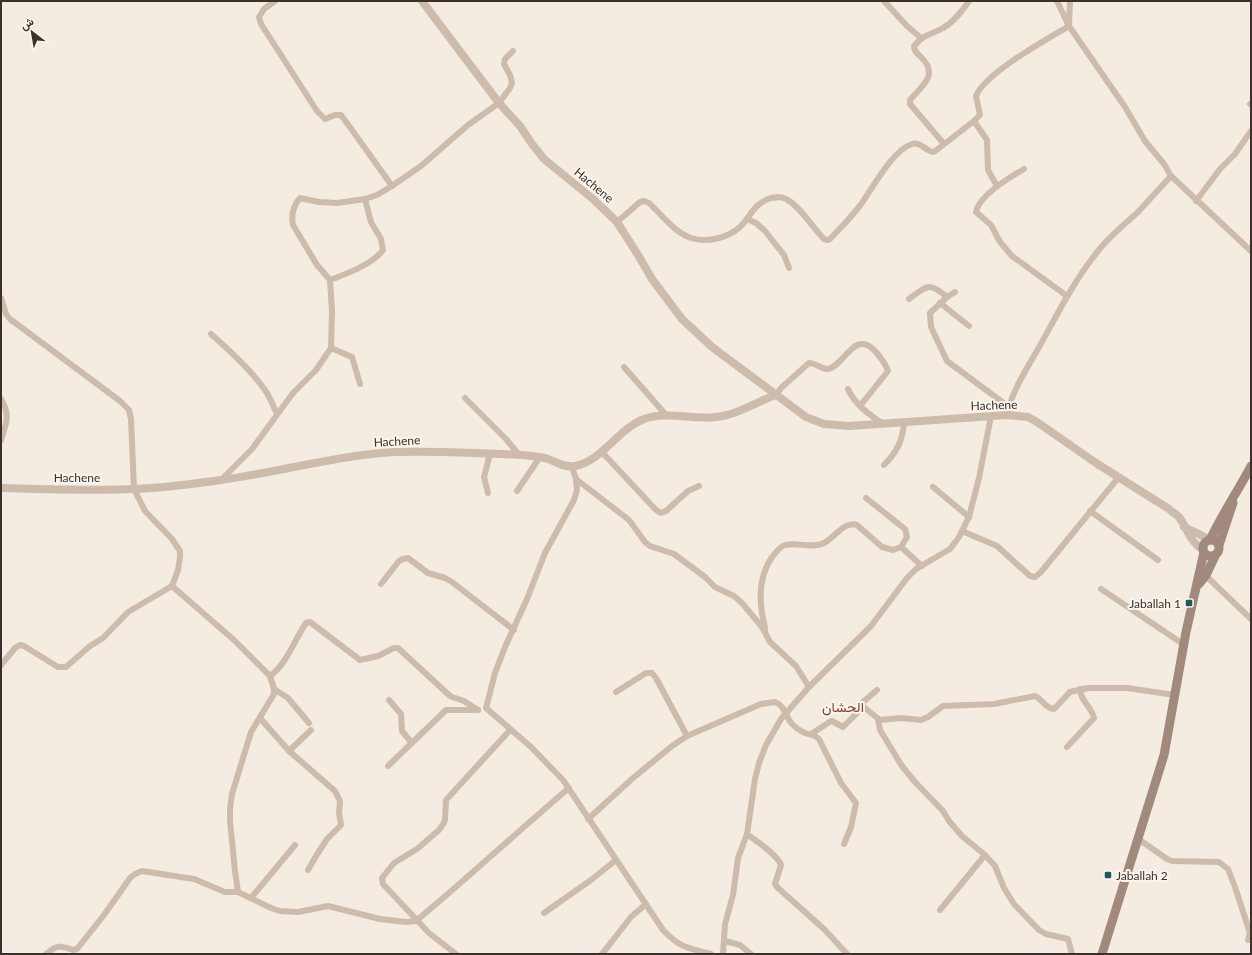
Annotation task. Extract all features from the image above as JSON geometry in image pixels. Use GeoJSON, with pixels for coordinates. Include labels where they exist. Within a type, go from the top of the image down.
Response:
{"type":"FeatureCollection","features":[{"type":"Feature","properties":{"kind":"main road"},"geometry":{"type":"LineString","coordinates":[[1203,572],[1204,544],[1209,540],[1224,511],[1235,496],[1251,466]]}},
{"type":"Feature","properties":{"kind":"main road"},"geometry":{"type":"LineString","coordinates":[[1102,954],[1164,755],[1183,644],[1197,586],[1203,572],[1219,550],[1219,545],[1235,496]]}},
{"type":"Feature","properties":{"kind":"main road"},"geometry":{"type":"LineString","coordinates":[[1209,540],[1214,540],[1219,545]]}},
{"type":"Feature","properties":{"kind":"main road"},"geometry":{"type":"LineString","coordinates":[[1204,551],[1208,556],[1216,554]]}},
{"type":"Feature","properties":{"kind":"street"},"geometry":{"type":"LineString","coordinates":[[276,1],[264,9],[259,17],[261,24],[317,111],[325,119],[335,115],[341,115],[392,186]]}},
{"type":"Feature","properties":{"kind":"street","name":"Hachene"},"geometry":{"type":"LineString","coordinates":[[422,1],[499,103],[520,126],[544,159],[593,199],[617,222],[652,279],[682,319],[712,347],[806,417],[824,424],[849,426],[991,416],[1008,411],[1028,417],[1118,478],[1169,509],[1179,518],[1188,535],[1204,551]]}},
{"type":"Feature","properties":{"kind":"street"},"geometry":{"type":"LineString","coordinates":[[884,1],[893,12],[921,38]]}},
{"type":"Feature","properties":{"kind":"street"},"geometry":{"type":"LineString","coordinates":[[944,144],[910,104],[910,100],[928,80],[929,76],[929,68],[914,49],[914,46],[921,38],[949,24],[969,1]]}},
{"type":"Feature","properties":{"kind":"street"},"geometry":{"type":"LineString","coordinates":[[1056,1],[1069,26],[1125,107],[1145,141],[1164,164],[1171,176],[1251,251]]}},
{"type":"Feature","properties":{"kind":"street"},"geometry":{"type":"LineString","coordinates":[[1069,26],[1070,1]]}},
{"type":"Feature","properties":{"kind":"street"},"geometry":{"type":"LineString","coordinates":[[617,222],[640,202],[644,201],[649,203],[679,231],[691,238],[700,240],[722,237],[740,227],[754,208],[762,202],[775,197],[782,197],[791,203],[821,237],[828,240],[860,207],[889,163],[902,151],[913,144],[917,144],[932,153],[937,151],[980,115],[976,96],[986,82],[999,70],[1069,26]]}},
{"type":"Feature","properties":{"kind":"street"},"geometry":{"type":"LineString","coordinates":[[221,480],[252,449],[293,393],[316,370],[331,348],[332,311],[330,280],[317,265],[293,225],[291,218],[293,208],[297,202],[300,198],[319,202],[337,203],[365,199],[378,195],[421,166],[468,125],[499,103],[512,83],[510,75],[504,64],[504,59],[513,51]]}},
{"type":"Feature","properties":{"kind":"street"},"geometry":{"type":"LineString","coordinates":[[974,121],[987,140],[988,170],[997,186]]}},
{"type":"Feature","properties":{"kind":"street"},"geometry":{"type":"LineString","coordinates":[[1196,201],[1220,168],[1235,154],[1251,131]]}},
{"type":"Feature","properties":{"kind":"street"},"geometry":{"type":"LineString","coordinates":[[1024,169],[997,186],[982,201],[976,212],[991,225],[1000,242],[1012,256],[1068,296]]}},
{"type":"Feature","properties":{"kind":"street"},"geometry":{"type":"LineString","coordinates":[[955,292],[946,297],[930,313],[931,327],[935,337],[947,361],[1008,411],[1017,388],[1068,296],[1094,255],[1171,176]]}},
{"type":"Feature","properties":{"kind":"street"},"geometry":{"type":"LineString","coordinates":[[330,280],[360,267],[380,254],[383,250],[381,239],[371,222],[365,199]]}},
{"type":"Feature","properties":{"kind":"street"},"geometry":{"type":"LineString","coordinates":[[747,219],[756,223],[765,231],[784,255],[789,268]]}},
{"type":"Feature","properties":{"kind":"street"},"geometry":{"type":"LineString","coordinates":[[909,299],[925,287],[931,286],[938,289],[946,297]]}},
{"type":"Feature","properties":{"kind":"street"},"geometry":{"type":"LineString","coordinates":[[1,298],[6,314],[10,319],[120,401],[129,410],[131,419],[134,489],[145,511],[172,539],[180,552],[178,570],[172,586],[128,612],[103,638],[90,646],[66,667],[58,667],[20,645],[15,648],[1,665]]}},
{"type":"Feature","properties":{"kind":"street"},"geometry":{"type":"LineString","coordinates":[[940,303],[969,326]]}},
{"type":"Feature","properties":{"kind":"street"},"geometry":{"type":"LineString","coordinates":[[211,334],[243,363],[265,390],[277,414]]}},
{"type":"Feature","properties":{"kind":"street"},"geometry":{"type":"LineString","coordinates":[[486,708],[505,646],[514,630],[545,553],[574,500],[577,490],[576,479],[572,467],[583,463],[602,451],[633,424],[651,417],[666,415],[704,418],[724,416],[776,395],[780,388],[810,363],[827,369],[831,368],[836,365],[849,350],[864,344],[876,352],[886,364],[888,371],[860,406]]}},
{"type":"Feature","properties":{"kind":"street"},"geometry":{"type":"LineString","coordinates":[[331,348],[352,357],[360,384]]}},
{"type":"Feature","properties":{"kind":"street"},"geometry":{"type":"LineString","coordinates":[[624,367],[666,415]]}},
{"type":"Feature","properties":{"kind":"street"},"geometry":{"type":"LineString","coordinates":[[848,389],[855,401],[860,406],[884,424]]}},
{"type":"Feature","properties":{"kind":"street"},"geometry":{"type":"LineString","coordinates":[[465,398],[506,439],[519,455]]}},
{"type":"Feature","properties":{"kind":"street"},"geometry":{"type":"LineString","coordinates":[[1,399],[8,421],[1,440]]}},
{"type":"Feature","properties":{"kind":"street"},"geometry":{"type":"LineString","coordinates":[[723,954],[725,924],[733,895],[738,858],[747,834],[755,780],[759,763],[773,733],[781,719],[809,686],[871,626],[907,578],[916,569],[950,549],[969,517],[979,478],[991,416]]}},
{"type":"Feature","properties":{"kind":"street"},"geometry":{"type":"LineString","coordinates":[[884,465],[893,456],[898,448],[903,432],[904,422]]}},
{"type":"Feature","properties":{"kind":"street","name":"Hachene"},"geometry":{"type":"LineString","coordinates":[[1,488],[134,489],[221,480],[328,460],[370,454],[425,451],[540,457],[572,467]]}},
{"type":"Feature","properties":{"kind":"street"},"geometry":{"type":"LineString","coordinates":[[602,451],[656,510],[661,512],[666,511],[688,491],[699,486]]}},
{"type":"Feature","properties":{"kind":"street"},"geometry":{"type":"LineString","coordinates":[[488,493],[484,478],[490,454]]}},
{"type":"Feature","properties":{"kind":"street"},"geometry":{"type":"LineString","coordinates":[[517,491],[540,457]]}},
{"type":"Feature","properties":{"kind":"street"},"geometry":{"type":"LineString","coordinates":[[962,531],[997,546],[1030,576],[1035,577],[1041,572],[1118,478]]}},
{"type":"Feature","properties":{"kind":"street"},"geometry":{"type":"LineString","coordinates":[[576,479],[629,520],[645,542],[650,546],[674,554],[705,577],[715,587],[738,599],[762,627],[770,642],[796,666],[809,686]]}},
{"type":"Feature","properties":{"kind":"street"},"geometry":{"type":"LineString","coordinates":[[932,487],[969,517]]}},
{"type":"Feature","properties":{"kind":"street"},"geometry":{"type":"LineString","coordinates":[[766,634],[762,612],[762,578],[768,564],[782,546],[792,544],[816,546],[825,543],[847,525],[853,524],[857,525],[882,547],[893,550],[901,547],[907,537],[905,529],[866,498]]}},
{"type":"Feature","properties":{"kind":"street"},"geometry":{"type":"LineString","coordinates":[[1090,511],[1158,560]]}},
{"type":"Feature","properties":{"kind":"street"},"geometry":{"type":"LineString","coordinates":[[1184,528],[1209,540]]}},
{"type":"Feature","properties":{"kind":"street"},"geometry":{"type":"LineString","coordinates":[[901,547],[922,566]]}},
{"type":"Feature","properties":{"kind":"street"},"geometry":{"type":"LineString","coordinates":[[381,584],[399,561],[408,558],[428,574],[445,578],[452,582],[514,630]]}},
{"type":"Feature","properties":{"kind":"street"},"geometry":{"type":"LineString","coordinates":[[1203,572],[1251,619]]}},
{"type":"Feature","properties":{"kind":"street"},"geometry":{"type":"LineString","coordinates":[[172,586],[234,640],[270,676],[274,689],[272,697],[251,732],[232,794],[230,809],[238,892]]}},
{"type":"Feature","properties":{"kind":"street"},"geometry":{"type":"LineString","coordinates":[[1101,589],[1183,644]]}},
{"type":"Feature","properties":{"kind":"street"},"geometry":{"type":"LineString","coordinates":[[270,676],[278,668],[306,623],[310,622],[360,660],[378,656],[394,648],[398,648],[452,698],[464,701],[478,710]]}},
{"type":"Feature","properties":{"kind":"street"},"geometry":{"type":"LineString","coordinates":[[616,692],[646,673],[652,673],[687,736]]}},
{"type":"Feature","properties":{"kind":"street"},"geometry":{"type":"LineString","coordinates":[[861,705],[882,721],[901,718],[921,720],[928,717],[943,706],[994,704],[1035,696],[1052,710],[1070,692],[1080,689],[1118,687],[1175,695]]}},
{"type":"Feature","properties":{"kind":"street"},"geometry":{"type":"LineString","coordinates":[[274,689],[288,698],[309,723]]}},
{"type":"Feature","properties":{"kind":"street"},"geometry":{"type":"LineString","coordinates":[[1067,747],[1094,718],[1081,697],[1080,689]]}},
{"type":"Feature","properties":{"kind":"street"},"geometry":{"type":"LineString","coordinates":[[811,734],[830,721],[843,727],[860,710],[861,705],[877,690]]}},
{"type":"Feature","properties":{"kind":"street"},"geometry":{"type":"LineString","coordinates":[[389,700],[401,714],[402,731],[411,742]]}},
{"type":"Feature","properties":{"kind":"street"},"geometry":{"type":"LineString","coordinates":[[588,819],[633,778],[672,746],[687,736],[761,704],[770,702],[778,703],[787,713],[790,722],[795,727],[806,734],[815,735],[819,739],[841,783],[856,803],[851,827],[844,844]]}},
{"type":"Feature","properties":{"kind":"street"},"geometry":{"type":"LineString","coordinates":[[388,766],[411,742],[446,710],[478,710],[486,708]]}},
{"type":"Feature","properties":{"kind":"street"},"geometry":{"type":"LineString","coordinates":[[486,708],[544,760],[569,788],[588,819],[663,930],[681,946],[711,954]]}},
{"type":"Feature","properties":{"kind":"street"},"geometry":{"type":"LineString","coordinates":[[260,718],[289,751],[335,791],[340,801],[339,813],[341,825],[327,839],[308,870]]}},
{"type":"Feature","properties":{"kind":"street"},"geometry":{"type":"LineString","coordinates":[[878,719],[880,730],[902,766],[943,811],[949,821],[962,836],[985,855],[995,866],[1004,888],[1014,904],[1039,930],[1046,934],[1068,939],[1072,954]]}},
{"type":"Feature","properties":{"kind":"street"},"geometry":{"type":"LineString","coordinates":[[289,751],[311,730]]}},
{"type":"Feature","properties":{"kind":"street"},"geometry":{"type":"LineString","coordinates":[[456,954],[416,921],[383,884],[382,878],[394,863],[417,849],[439,830],[445,819],[446,800],[510,730]]}},
{"type":"Feature","properties":{"kind":"street"},"geometry":{"type":"LineString","coordinates":[[46,954],[59,946],[65,946],[73,950],[77,949],[104,915],[130,878],[142,871],[194,879],[225,892],[238,892],[280,911],[298,912],[328,906],[380,919],[406,922],[416,921],[569,788]]}},
{"type":"Feature","properties":{"kind":"street"},"geometry":{"type":"LineString","coordinates":[[747,834],[776,857],[780,863],[781,865],[775,884],[776,887],[825,930],[847,954]]}},
{"type":"Feature","properties":{"kind":"street"},"geometry":{"type":"LineString","coordinates":[[1137,838],[1172,861],[1219,862],[1226,866],[1236,887],[1250,933],[1248,940]]}},
{"type":"Feature","properties":{"kind":"street"},"geometry":{"type":"LineString","coordinates":[[251,898],[295,845]]}},
{"type":"Feature","properties":{"kind":"street"},"geometry":{"type":"LineString","coordinates":[[940,910],[985,855]]}},
{"type":"Feature","properties":{"kind":"street"},"geometry":{"type":"LineString","coordinates":[[544,913],[591,880],[616,860]]}},
{"type":"Feature","properties":{"kind":"street"},"geometry":{"type":"LineString","coordinates":[[602,954],[631,917],[646,904]]}},
{"type":"Feature","properties":{"kind":"street"},"geometry":{"type":"LineString","coordinates":[[724,941],[740,945],[751,954]]}},
{"type":"Feature","properties":{"kind":"place","name":"Jaballah 1"},"geometry":{"type":"Point","coordinates":[1189,603]}},
{"type":"Feature","properties":{"kind":"place","name":"Jaballah 2"},"geometry":{"type":"Point","coordinates":[1108,875]}},
{"type":"Feature","properties":{"kind":"district","name":"الحشان"},"geometry":{"type":"Point","coordinates":[843,706]}}]}
